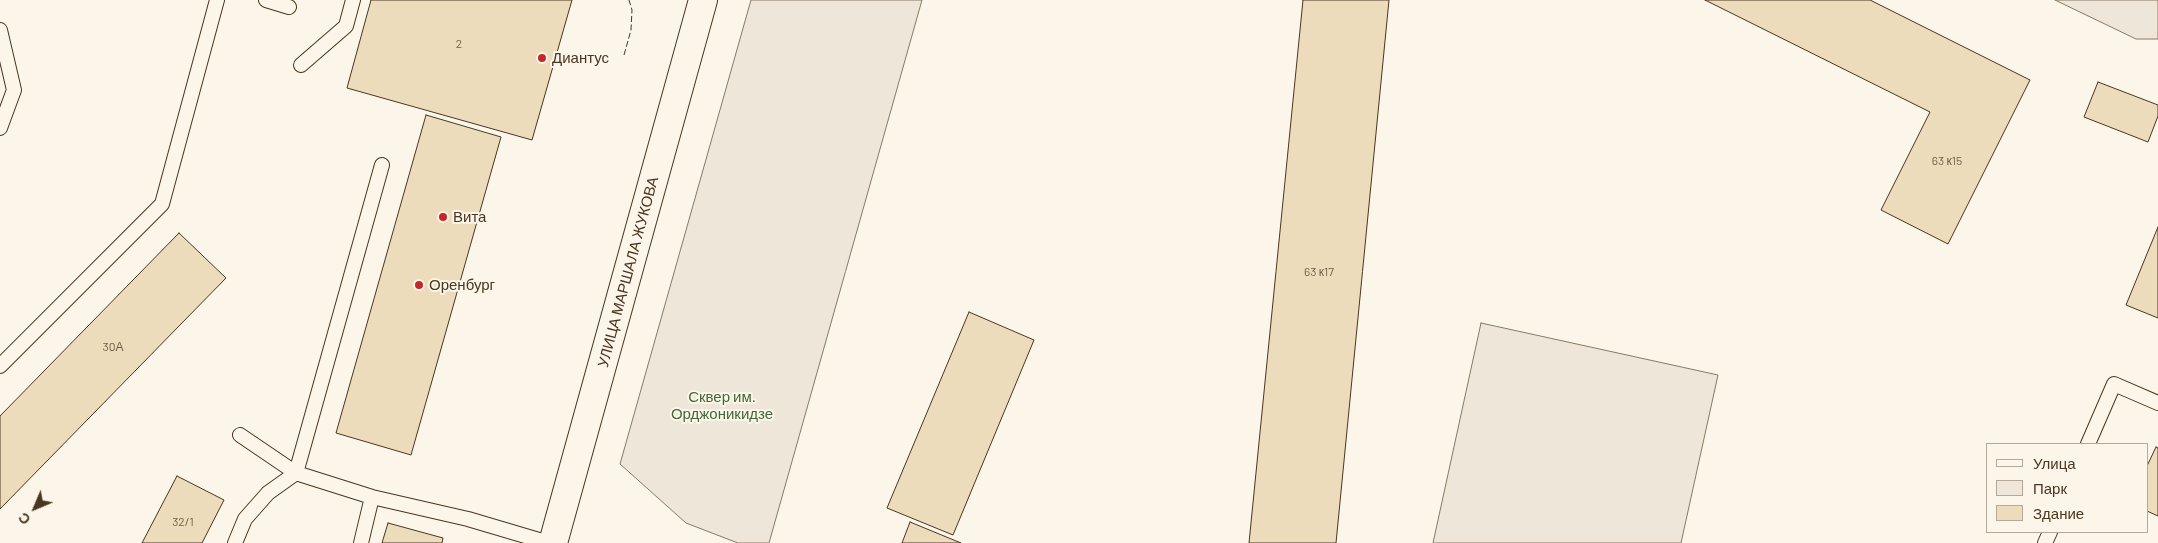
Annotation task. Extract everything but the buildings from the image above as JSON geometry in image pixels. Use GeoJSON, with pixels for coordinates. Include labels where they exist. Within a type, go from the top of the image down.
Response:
{"type":"FeatureCollection","features":[{"type":"Feature","properties":{"kind":"main road","name":"УЛИЦА МАРШАЛА ЖУКОВА"},"geometry":{"type":"LineString","coordinates":[[553,543],[703,0]]}},
{"type":"Feature","properties":{"kind":"lane"},"geometry":{"type":"LineString","coordinates":[[0,366],[162,204],[217,0]]}},
{"type":"Feature","properties":{"kind":"lane"},"geometry":{"type":"LineString","coordinates":[[266,0],[289,7]]}},
{"type":"Feature","properties":{"kind":"lane"},"geometry":{"type":"LineString","coordinates":[[301,65],[346,26],[353,0]]}},
{"type":"Feature","properties":{"kind":"lane"},"geometry":{"type":"LineString","coordinates":[[0,30],[14,90],[0,128]]}},
{"type":"Feature","properties":{"kind":"lane"},"geometry":{"type":"LineString","coordinates":[[235,543],[245,519],[268,493],[296,473],[382,165]]}},
{"type":"Feature","properties":{"kind":"lane"},"geometry":{"type":"LineString","coordinates":[[2088,443],[2114,384],[2158,403]]}},
{"type":"Feature","properties":{"kind":"lane"},"geometry":{"type":"LineString","coordinates":[[240,435],[296,473],[372,498],[468,519],[549,543]]}},
{"type":"Feature","properties":{"kind":"lane"},"geometry":{"type":"LineString","coordinates":[[361,543],[372,498]]}},
{"type":"Feature","properties":{"kind":"green space","name":"Сквер им. Орджоникидзе"},"geometry":{"type":"Polygon","coordinates":[[[751,0],[922,0],[769,543],[738,543],[686,523],[620,464],[751,0]]]}},
{"type":"Feature","properties":{"kind":"green space"},"geometry":{"type":"Polygon","coordinates":[[[2055,0],[2158,0],[2158,39],[2136,39],[2055,0]]]}},
{"type":"Feature","properties":{"kind":"green space"},"geometry":{"type":"Polygon","coordinates":[[[1481,323],[1718,375],[1681,543],[1433,543],[1481,323]]]}},
{"type":"Feature","properties":{"kind":"fence"},"geometry":{"type":"LineString","coordinates":[[624,55],[631,30],[632,10],[629,0]]}},
{"type":"Feature","properties":{"kind":"place","name":"Диантус"},"geometry":{"type":"Point","coordinates":[542,58]}},
{"type":"Feature","properties":{"kind":"place","name":"Вита"},"geometry":{"type":"Point","coordinates":[443,217]}},
{"type":"Feature","properties":{"kind":"place","name":"Оренбург"},"geometry":{"type":"Point","coordinates":[419,285]}}]}
